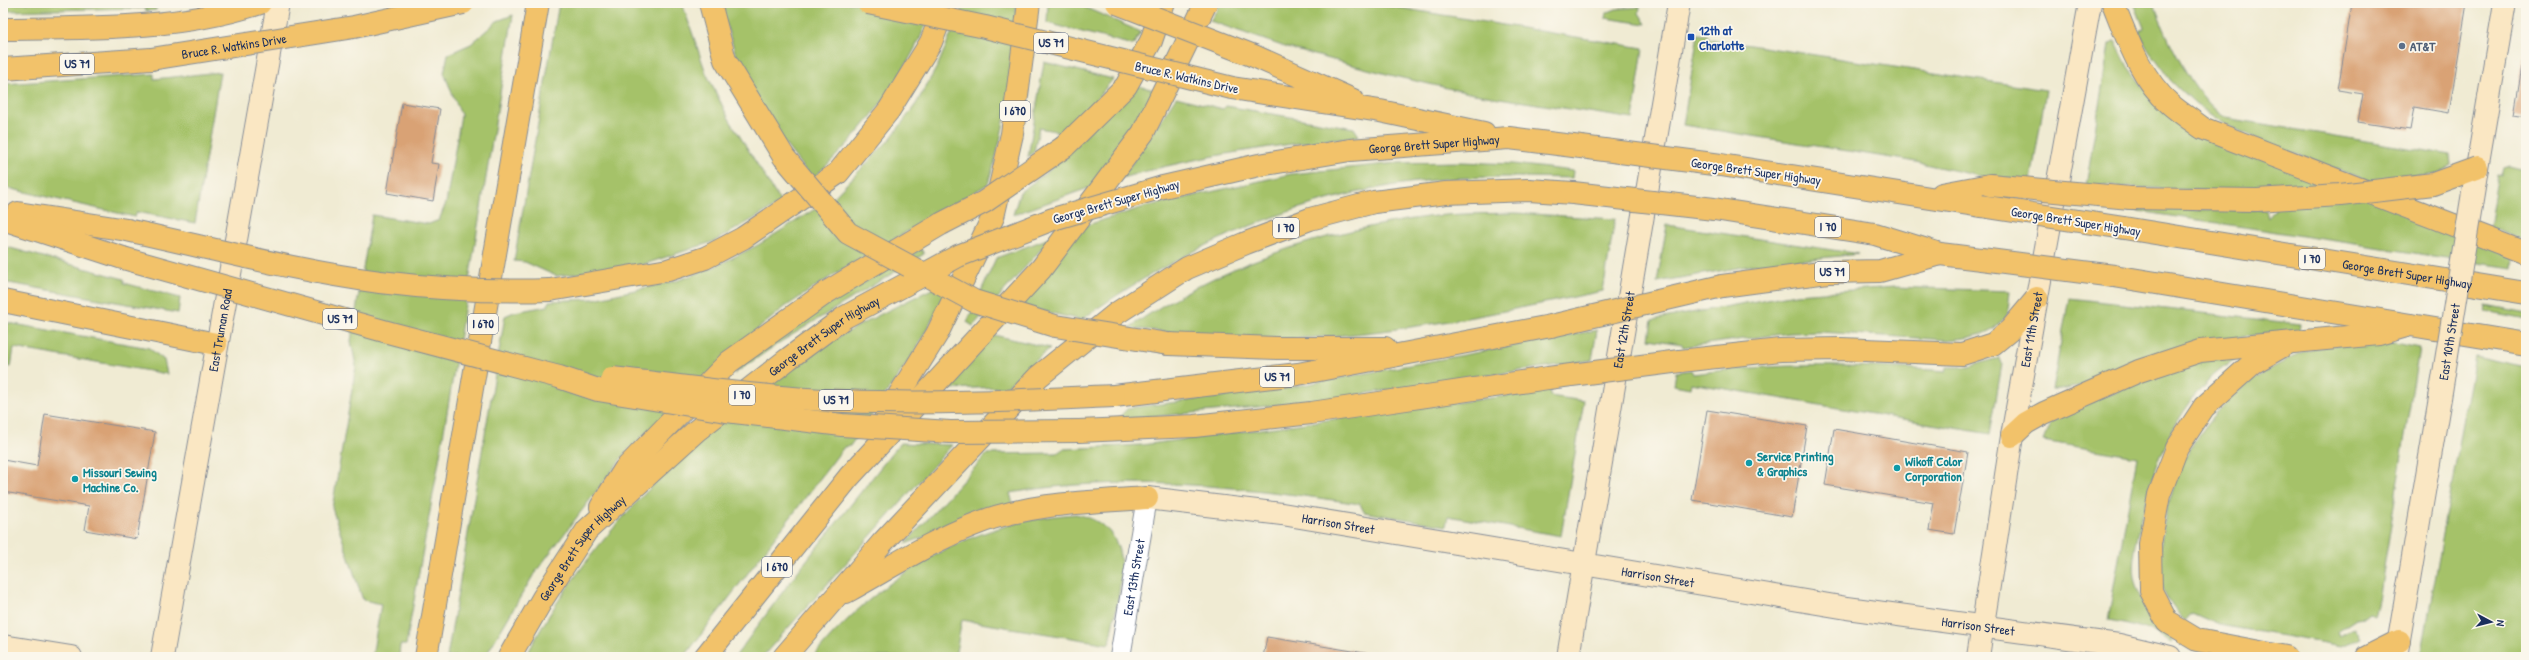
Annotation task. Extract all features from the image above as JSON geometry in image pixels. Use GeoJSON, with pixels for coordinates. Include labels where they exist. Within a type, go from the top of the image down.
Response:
{"type":"FeatureCollection","features":[{"type":"Feature","properties":{"kind":"highway"},"geometry":{"type":"LineString","coordinates":[[3,29],[159,23],[213,15],[260,3]]}},
{"type":"Feature","properties":{"kind":"highway","name":"Bruce R. Watkins Drive"},"geometry":{"type":"LineString","coordinates":[[3,69],[151,59],[354,27],[463,3]]}},
{"type":"Feature","properties":{"kind":"highway","name":"I 670"},"geometry":{"type":"LineString","coordinates":[[427,651],[538,3]]}},
{"type":"Feature","properties":{"kind":"highway"},"geometry":{"type":"LineString","coordinates":[[710,3],[726,60],[784,157],[848,233],[974,301],[1055,326],[1168,344],[1276,348],[1438,348]]}},
{"type":"Feature","properties":{"kind":"highway","name":"Bruce R. Watkins Drive"},"geometry":{"type":"LineString","coordinates":[[868,3],[985,27],[1232,88],[1380,111],[1509,138]]}},
{"type":"Feature","properties":{"kind":"highway"},"geometry":{"type":"LineString","coordinates":[[3,210],[127,230],[312,270],[379,282],[450,289],[505,292],[550,290],[668,270],[705,258],[743,238],[838,173],[893,103],[931,42],[946,3]]}},
{"type":"Feature","properties":{"kind":"highway","name":"I 670"},"geometry":{"type":"LineString","coordinates":[[705,657],[849,477],[937,334],[993,217],[1012,134],[1029,3]]}},
{"type":"Feature","properties":{"kind":"highway"},"geometry":{"type":"LineString","coordinates":[[1117,3],[1254,56],[1380,111]]}},
{"type":"Feature","properties":{"kind":"highway"},"geometry":{"type":"LineString","coordinates":[[586,530],[625,469],[730,362],[827,292],[941,224],[984,202],[1064,147],[1126,86],[1151,41],[1164,3]]}},
{"type":"Feature","properties":{"kind":"highway"},"geometry":{"type":"LineString","coordinates":[[849,477],[1041,269],[1138,140],[1206,3]]}},
{"type":"Feature","properties":{"kind":"highway"},"geometry":{"type":"LineString","coordinates":[[2113,3],[2137,58],[2150,82],[2169,103],[2202,128],[2526,253]]}},
{"type":"Feature","properties":{"kind":"highway","name":"George Brett Super Highway"},"geometry":{"type":"LineString","coordinates":[[509,657],[543,598],[586,530],[696,431],[788,359],[845,317],[958,256],[1053,219],[1163,187],[1259,165],[1350,150],[1509,138],[1721,165],[2526,293]]}},
{"type":"Feature","properties":{"kind":"highway"},"geometry":{"type":"LineString","coordinates":[[1929,197],[1990,185],[2130,198],[2257,200],[2340,195],[2433,184],[2477,168]]}},
{"type":"Feature","properties":{"kind":"highway","name":"I 70"},"geometry":{"type":"LineString","coordinates":[[784,657],[882,544],[1038,377],[1117,313],[1187,268],[1246,243],[1310,219],[1374,202],[1446,193],[1529,190],[1573,193],[1714,209],[1875,234],[1940,254],[2114,276],[2526,344]]}},
{"type":"Feature","properties":{"kind":"highway","name":"US 71"},"geometry":{"type":"LineString","coordinates":[[3,219],[123,258],[392,333],[559,376],[600,377],[731,392],[843,401],[950,403],[1114,396],[1298,374],[1551,326],[1722,286],[1828,272],[1880,271],[1940,254]]}},
{"type":"Feature","properties":{"kind":"highway"},"geometry":{"type":"LineString","coordinates":[[559,376],[598,390],[726,411],[842,425],[950,432],[1079,431],[1194,426],[1303,414],[1548,378],[1680,361],[1796,350],[1841,349],[1962,354],[1979,350],[1993,344],[2010,330],[2037,298]]}},
{"type":"Feature","properties":{"kind":"highway"},"geometry":{"type":"LineString","coordinates":[[3,302],[216,344]]}},
{"type":"Feature","properties":{"kind":"highway"},"geometry":{"type":"LineString","coordinates":[[2012,436],[2026,423],[2044,413],[2139,371],[2200,351],[2379,334],[2410,325]]}},
{"type":"Feature","properties":{"kind":"highway"},"geometry":{"type":"LineString","coordinates":[[2286,657],[2197,640],[2167,622],[2151,591],[2150,544],[2159,495],[2177,448],[2200,413],[2252,363],[2288,342]]}},
{"type":"Feature","properties":{"kind":"highway"},"geometry":{"type":"LineString","coordinates":[[835,598],[930,545],[973,525],[1007,514],[1051,506],[1147,498]]}},
{"type":"Feature","properties":{"kind":"highway"},"geometry":{"type":"LineString","coordinates":[[2367,657],[2398,649]]}},
{"type":"Feature","properties":{"kind":"main road","name":"East Truman Road"},"geometry":{"type":"LineString","coordinates":[[162,657],[216,344],[278,3]]}},
{"type":"Feature","properties":{"kind":"main road","name":"East 12th Street"},"geometry":{"type":"LineString","coordinates":[[1568,657],[1679,3]]}},
{"type":"Feature","properties":{"kind":"main road","name":"East 11th Street"},"geometry":{"type":"LineString","coordinates":[[1978,657],[2012,436],[2090,3]]}},
{"type":"Feature","properties":{"kind":"main road","name":"East 10th Street"},"geometry":{"type":"LineString","coordinates":[[2398,649],[2505,3]]}},
{"type":"Feature","properties":{"kind":"main road","name":"Harrison Street"},"geometry":{"type":"LineString","coordinates":[[1147,498],[1282,514],[1847,608],[2119,645],[2170,657]]}},
{"type":"Feature","properties":{"kind":"main road"},"geometry":{"type":"LineString","coordinates":[[3,646],[71,657]]}},
{"type":"Feature","properties":{"kind":"street","name":"East 13th Street"},"geometry":{"type":"LineString","coordinates":[[1120,657],[1147,498]]}},
{"type":"Feature","properties":{"kind":"green space"},"geometry":{"type":"Polygon","coordinates":[[[3,3],[156,3],[156,10],[146,11],[145,8],[3,11],[3,3]]]}},
{"type":"Feature","properties":{"kind":"green space"},"geometry":{"type":"Polygon","coordinates":[[[559,3],[682,3],[706,73],[728,117],[781,203],[715,241],[639,266],[556,276],[525,262],[514,261],[559,3]]]}},
{"type":"Feature","properties":{"kind":"green space"},"geometry":{"type":"Polygon","coordinates":[[[719,3],[935,3],[913,53],[884,98],[851,141],[812,179],[778,135],[740,67],[719,3]]]}},
{"type":"Feature","properties":{"kind":"green space"},"geometry":{"type":"Polygon","coordinates":[[[964,3],[1016,3],[1016,25],[1009,95],[1000,141],[988,184],[841,270],[785,307],[737,346],[626,452],[534,574],[485,657],[447,657],[505,316],[514,312],[548,306],[549,301],[594,299],[676,281],[712,268],[758,245],[834,197],[891,138],[916,104],[938,65],[964,3]]]}},
{"type":"Feature","properties":{"kind":"green space"},"geometry":{"type":"Polygon","coordinates":[[[1048,3],[1075,3],[1141,32],[1133,45],[1047,23],[1048,3]]]}},
{"type":"Feature","properties":{"kind":"green space"},"geometry":{"type":"Polygon","coordinates":[[[1221,3],[1370,3],[1643,48],[1633,119],[1474,94],[1398,77],[1288,48],[1210,21],[1221,3]]]}},
{"type":"Feature","properties":{"kind":"green space"},"geometry":{"type":"Polygon","coordinates":[[[2134,3],[2154,3],[2174,50],[2193,82],[2203,97],[2214,109],[2226,118],[2451,155],[2452,165],[2438,173],[2369,181],[2266,143],[2225,124],[2195,104],[2171,81],[2149,51],[2139,31],[2144,28],[2134,3]]]}},
{"type":"Feature","properties":{"kind":"green space"},"geometry":{"type":"Polygon","coordinates":[[[1640,7],[1639,13],[1646,24],[1605,18],[1606,13],[1616,9],[1640,7]]]}},
{"type":"Feature","properties":{"kind":"green space"},"geometry":{"type":"Polygon","coordinates":[[[513,15],[439,461],[406,645],[400,645],[399,657],[372,657],[381,604],[363,600],[332,508],[356,366],[351,341],[372,215],[429,224],[439,220],[446,203],[461,115],[444,73],[448,54],[471,44],[497,21],[513,15]]]}},
{"type":"Feature","properties":{"kind":"green space"},"geometry":{"type":"Polygon","coordinates":[[[1698,34],[1707,35],[1710,39],[2046,90],[2031,181],[1979,176],[1911,161],[1683,125],[1698,34]]]}},
{"type":"Feature","properties":{"kind":"green space"},"geometry":{"type":"Polygon","coordinates":[[[2115,41],[2128,67],[2151,97],[2513,258],[2512,268],[2126,209],[2266,210],[2268,218],[2275,210],[2272,187],[2265,184],[2264,189],[2215,191],[2086,185],[2109,45],[2115,41]]]}},
{"type":"Feature","properties":{"kind":"green space"},"geometry":{"type":"Polygon","coordinates":[[[1044,62],[1113,79],[1085,113],[1060,132],[1039,128],[1034,152],[1028,157],[1044,62]]]}},
{"type":"Feature","properties":{"kind":"green space"},"geometry":{"type":"Polygon","coordinates":[[[220,72],[195,223],[137,212],[135,217],[3,187],[3,84],[154,74],[154,79],[220,72]]]}},
{"type":"Feature","properties":{"kind":"green space"},"geometry":{"type":"Polygon","coordinates":[[[1135,85],[1155,90],[1110,163],[1091,187],[1013,215],[1020,192],[1051,169],[1135,85]]]}},
{"type":"Feature","properties":{"kind":"green space"},"geometry":{"type":"Polygon","coordinates":[[[1176,97],[1223,109],[1226,106],[1354,128],[1359,136],[1269,147],[1210,157],[1122,178],[1176,97]]]}},
{"type":"Feature","properties":{"kind":"green space"},"geometry":{"type":"Polygon","coordinates":[[[1461,162],[1513,164],[1573,171],[1572,178],[1492,177],[1445,179],[1396,185],[1347,195],[1300,208],[1253,225],[1208,244],[1164,267],[1122,292],[1081,320],[1017,305],[1084,226],[1144,207],[1291,174],[1397,163],[1461,162]]]}},
{"type":"Feature","properties":{"kind":"green space"},"geometry":{"type":"Polygon","coordinates":[[[2510,167],[2526,171],[2526,241],[2489,227],[2498,174],[2502,175],[2504,169],[2510,167]]]}},
{"type":"Feature","properties":{"kind":"green space"},"geometry":{"type":"Polygon","coordinates":[[[1515,213],[1615,219],[1603,291],[1443,322],[1321,337],[1261,339],[1204,336],[1129,328],[1162,306],[1197,286],[1233,269],[1271,254],[1309,242],[1388,223],[1427,217],[1460,214],[1515,213]]]}},
{"type":"Feature","properties":{"kind":"green space"},"geometry":{"type":"Polygon","coordinates":[[[1667,225],[1859,254],[1754,265],[1657,282],[1667,225]]]}},
{"type":"Feature","properties":{"kind":"green space"},"geometry":{"type":"Polygon","coordinates":[[[1052,237],[973,326],[967,322],[996,258],[1052,237]]]}},
{"type":"Feature","properties":{"kind":"green space"},"geometry":{"type":"Polygon","coordinates":[[[3,246],[124,279],[124,283],[180,298],[178,313],[3,282],[3,246]]]}},
{"type":"Feature","properties":{"kind":"green space"},"geometry":{"type":"Polygon","coordinates":[[[921,249],[924,254],[779,343],[734,374],[740,367],[811,314],[921,249]]]}},
{"type":"Feature","properties":{"kind":"green space"},"geometry":{"type":"Polygon","coordinates":[[[954,278],[915,351],[850,446],[844,447],[684,657],[526,657],[552,611],[583,566],[618,522],[658,480],[700,441],[743,404],[787,371],[830,342],[954,278]]]}},
{"type":"Feature","properties":{"kind":"green space"},"geometry":{"type":"Polygon","coordinates":[[[1895,287],[2010,291],[2008,311],[2002,320],[1989,331],[1965,338],[1948,340],[1820,332],[1790,333],[1683,347],[1682,344],[1649,339],[1652,320],[1795,294],[1895,287]]]}},
{"type":"Feature","properties":{"kind":"green space"},"geometry":{"type":"Polygon","coordinates":[[[2069,298],[2300,324],[2299,331],[2236,338],[2173,351],[2132,363],[2072,388],[2052,390],[2069,298]]]}},
{"type":"Feature","properties":{"kind":"green space"},"geometry":{"type":"Polygon","coordinates":[[[2486,306],[2526,314],[2526,319],[2485,311],[2486,306]]]}},
{"type":"Feature","properties":{"kind":"green space"},"geometry":{"type":"Polygon","coordinates":[[[3,322],[149,348],[164,360],[167,374],[14,348],[11,367],[3,366],[3,322]]]}},
{"type":"Feature","properties":{"kind":"green space"},"geometry":{"type":"Polygon","coordinates":[[[1597,330],[1592,360],[1301,403],[1116,420],[1128,408],[1276,390],[1597,330]]]}},
{"type":"Feature","properties":{"kind":"green space"},"geometry":{"type":"Polygon","coordinates":[[[994,335],[1050,348],[1006,387],[946,389],[994,335]]]}},
{"type":"Feature","properties":{"kind":"green space"},"geometry":{"type":"Polygon","coordinates":[[[2374,342],[2396,343],[2419,348],[2378,606],[2375,616],[2369,614],[2364,618],[2356,619],[2338,631],[2340,636],[2354,627],[2360,638],[2342,646],[2219,625],[2192,613],[2185,621],[2175,610],[2163,589],[2159,568],[2163,529],[2168,504],[2175,481],[2185,458],[2197,438],[2211,418],[2227,401],[2246,385],[2281,363],[2303,353],[2326,346],[2374,342]]]}},
{"type":"Feature","properties":{"kind":"green space"},"geometry":{"type":"Polygon","coordinates":[[[2249,350],[2214,375],[2196,395],[2173,429],[2164,447],[2150,486],[2140,526],[2133,571],[2136,587],[2143,604],[2153,620],[2173,641],[2171,643],[2157,634],[2141,628],[2108,620],[2137,457],[2043,441],[2050,424],[2073,408],[2176,368],[2249,350]]]}},
{"type":"Feature","properties":{"kind":"green space"},"geometry":{"type":"Polygon","coordinates":[[[2475,356],[2526,367],[2526,657],[2421,657],[2475,356]]]}},
{"type":"Feature","properties":{"kind":"green space"},"geometry":{"type":"Polygon","coordinates":[[[2000,357],[2002,364],[1990,434],[1691,383],[1690,388],[1674,385],[1676,372],[1691,370],[1693,374],[1725,370],[1788,366],[1851,366],[1946,371],[1947,367],[1969,367],[2000,357]]]}},
{"type":"Feature","properties":{"kind":"green space"},"geometry":{"type":"Polygon","coordinates":[[[1550,390],[1550,396],[1584,401],[1561,536],[1448,516],[1446,526],[1364,512],[1360,504],[1274,492],[1140,483],[1053,487],[1010,493],[1013,504],[905,544],[987,454],[1057,453],[1063,449],[1142,445],[1550,390]]]}},
{"type":"Feature","properties":{"kind":"green space"},"geometry":{"type":"Polygon","coordinates":[[[900,443],[952,445],[762,657],[735,657],[798,571],[900,443]]]}},
{"type":"Feature","properties":{"kind":"green space"},"geometry":{"type":"Polygon","coordinates":[[[1076,514],[1097,522],[1111,534],[1118,549],[1121,566],[1120,585],[1109,644],[962,620],[955,657],[813,657],[839,628],[867,601],[898,578],[930,558],[964,541],[1000,528],[1037,519],[1076,514]]]}},
{"type":"Feature","properties":{"kind":"building","name":"AT&T"},"geometry":{"type":"Polygon","coordinates":[[[2352,3],[2467,3],[2449,113],[2414,107],[2410,130],[2358,122],[2363,94],[2338,90],[2352,3]]]}},
{"type":"Feature","properties":{"kind":"building"},"geometry":{"type":"Polygon","coordinates":[[[2526,48],[2526,117],[2514,115],[2526,48]]]}},
{"type":"Feature","properties":{"kind":"building"},"geometry":{"type":"Polygon","coordinates":[[[402,103],[440,109],[431,163],[439,164],[433,201],[387,193],[402,103]]]}},
{"type":"Feature","properties":{"kind":"building","name":"Service Printing & Graphics"},"geometry":{"type":"Polygon","coordinates":[[[1707,410],[1807,426],[1792,517],[1692,500],[1707,410]]]}},
{"type":"Feature","properties":{"kind":"building","name":"Missouri Sewing Machine Co."},"geometry":{"type":"Polygon","coordinates":[[[45,414],[155,432],[137,539],[85,530],[89,506],[3,492],[3,460],[37,466],[45,414]]]}},
{"type":"Feature","properties":{"kind":"building","name":"Wikoff Color Corporation"},"geometry":{"type":"Polygon","coordinates":[[[1834,429],[1968,452],[1954,534],[1929,530],[1934,503],[1825,485],[1834,429]]]}},
{"type":"Feature","properties":{"kind":"building"},"geometry":{"type":"Polygon","coordinates":[[[1267,637],[1383,656],[1383,657],[1263,657],[1267,637]]]}},
{"type":"Feature","properties":{"kind":"place","name":"12th at Charlotte"},"geometry":{"type":"Point","coordinates":[1691,37]}},
{"type":"Feature","properties":{"kind":"place","name":"AT&T"},"geometry":{"type":"Point","coordinates":[2402,46]}},
{"type":"Feature","properties":{"kind":"place","name":"Service Printing & Graphics"},"geometry":{"type":"Point","coordinates":[1749,463]}},
{"type":"Feature","properties":{"kind":"place","name":"Wikoff Color Corporation"},"geometry":{"type":"Point","coordinates":[1897,468]}},
{"type":"Feature","properties":{"kind":"place","name":"Missouri Sewing Machine Co."},"geometry":{"type":"Point","coordinates":[75,479]}}]}
